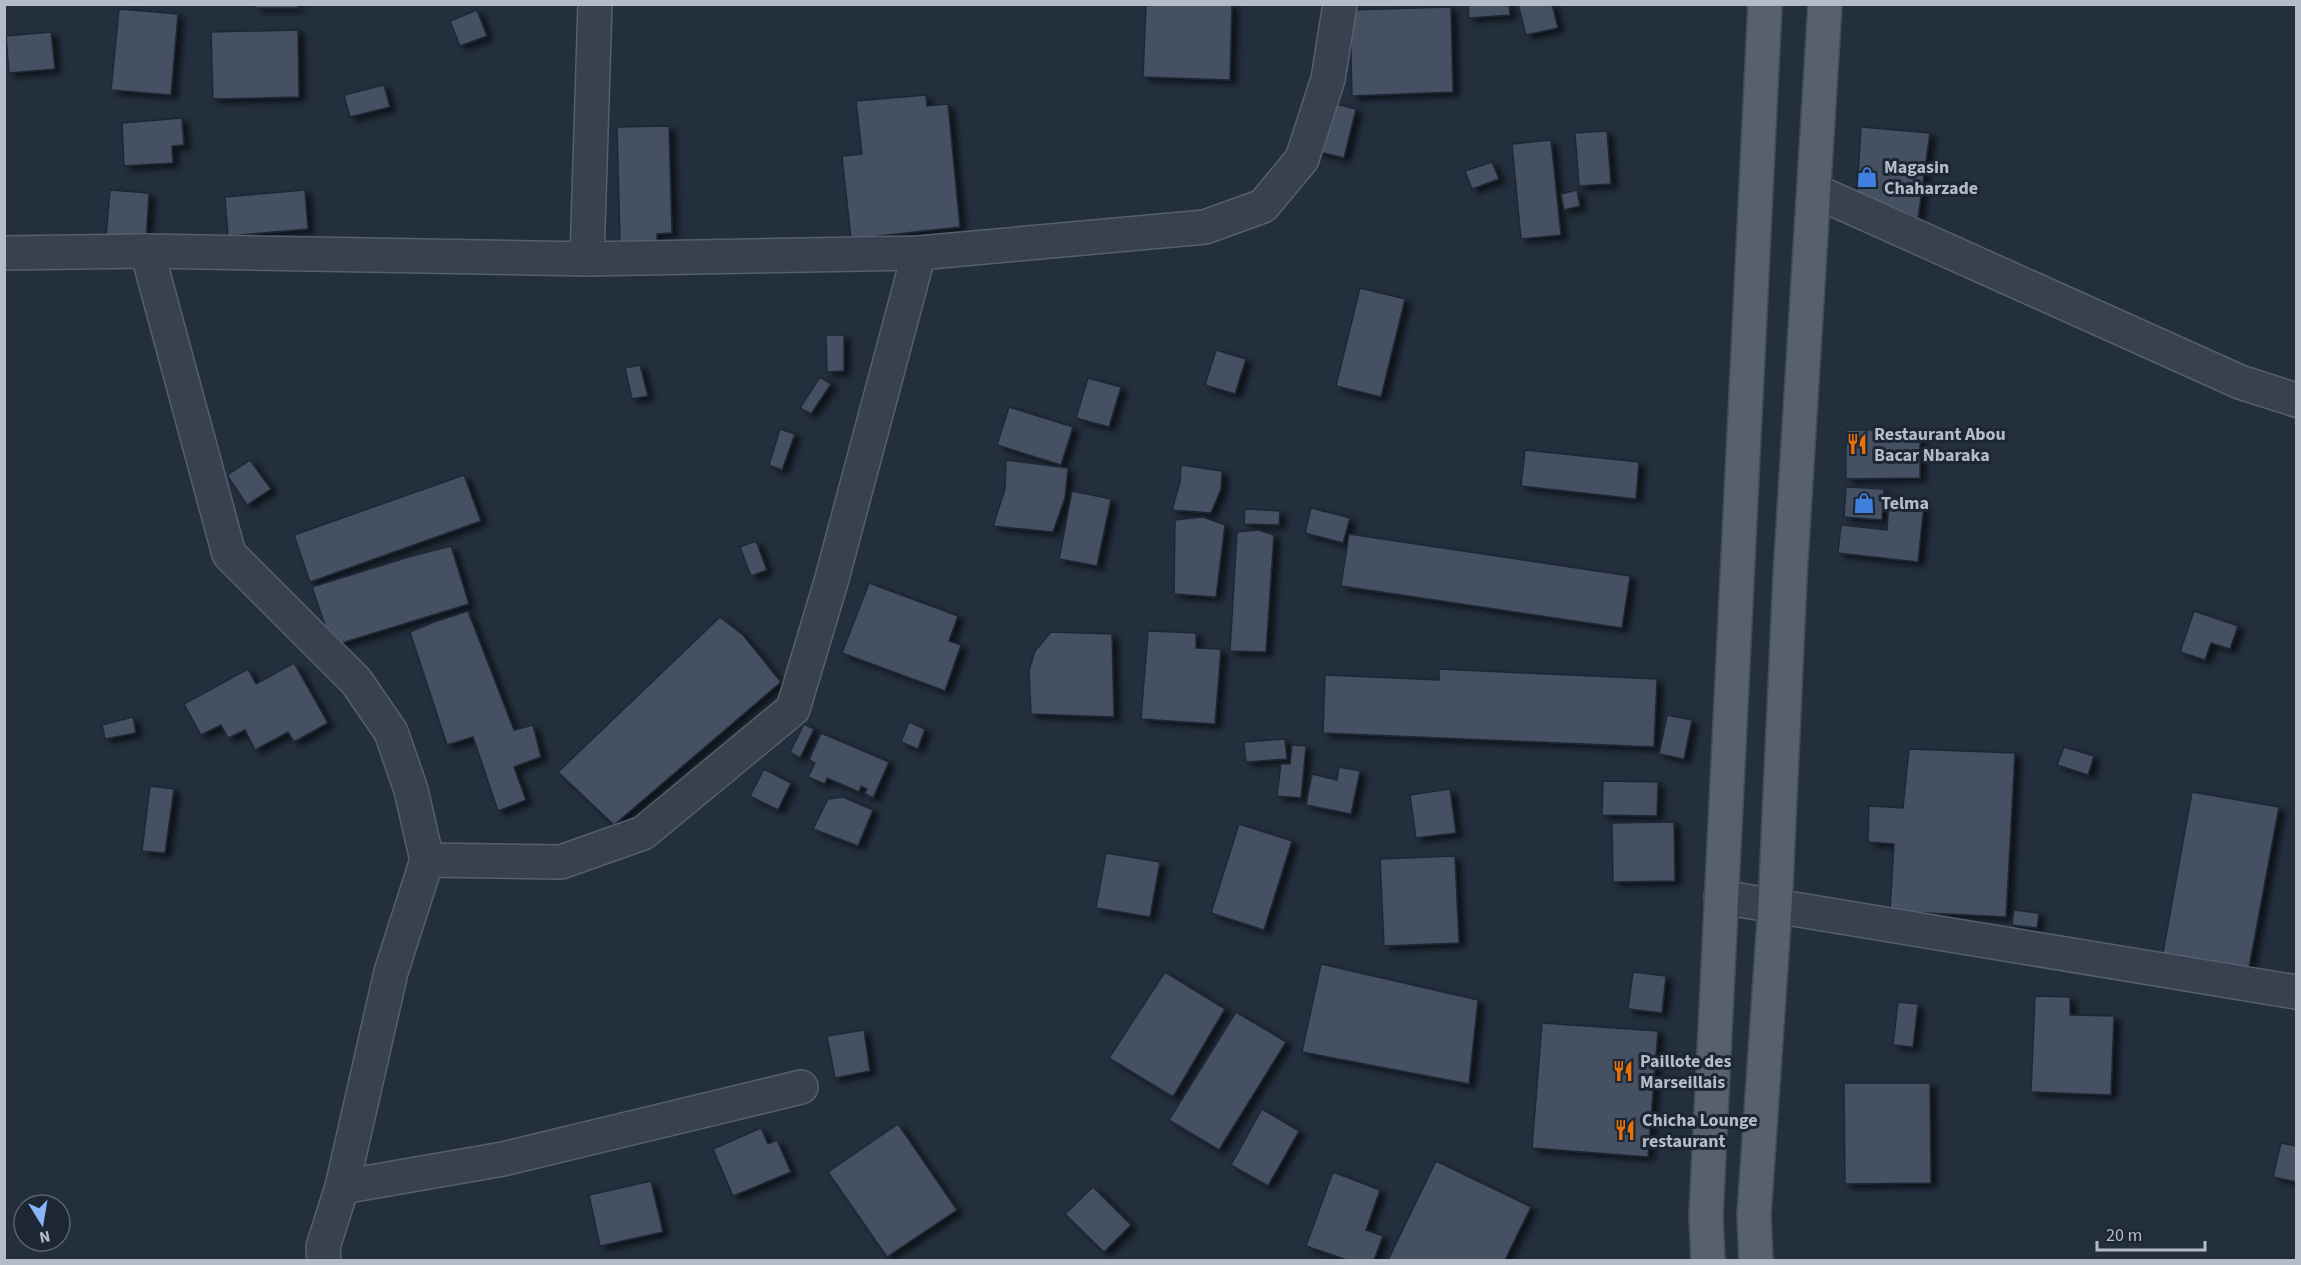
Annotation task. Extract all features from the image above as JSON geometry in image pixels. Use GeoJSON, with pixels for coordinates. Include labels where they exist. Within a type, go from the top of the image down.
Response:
{"type":"FeatureCollection","features":[{"type":"Feature","properties":{"kind":"main road"},"geometry":{"type":"LineString","coordinates":[[1708,1260],[1706,1215],[1765,4]]}},
{"type":"Feature","properties":{"kind":"main road"},"geometry":{"type":"LineString","coordinates":[[1756,1260],[1754,1215],[1775,907],[1790,577],[1825,4]]}},
{"type":"Feature","properties":{"kind":"street"},"geometry":{"type":"LineString","coordinates":[[587,259],[595,4]]}},
{"type":"Feature","properties":{"kind":"street"},"geometry":{"type":"LineString","coordinates":[[4,253],[147,251],[587,259],[919,253],[1205,227],[1263,206],[1302,159],[1328,79],[1340,4]]}},
{"type":"Feature","properties":{"kind":"street"},"geometry":{"type":"LineString","coordinates":[[1815,190],[2240,382],[2296,400]]}},
{"type":"Feature","properties":{"kind":"street"},"geometry":{"type":"LineString","coordinates":[[147,251],[229,554],[356,681],[391,732],[411,790],[427,860],[391,972],[342,1187],[323,1247],[324,1260]]}},
{"type":"Feature","properties":{"kind":"street"},"geometry":{"type":"LineString","coordinates":[[427,860],[561,862],[643,833],[793,709],[831,582],[919,253]]}},
{"type":"Feature","properties":{"kind":"street"},"geometry":{"type":"LineString","coordinates":[[1721,897],[2296,992]]}},
{"type":"Feature","properties":{"kind":"street"},"geometry":{"type":"LineString","coordinates":[[342,1187],[503,1159],[801,1087]]}},
{"type":"Feature","properties":{"kind":"building"},"geometry":{"type":"Polygon","coordinates":[[[255,4],[298,4],[298,8],[255,8],[255,4]]]}},
{"type":"Feature","properties":{"kind":"building"},"geometry":{"type":"Polygon","coordinates":[[[1146,4],[1232,4],[1230,80],[1143,77],[1146,4]]]}},
{"type":"Feature","properties":{"kind":"building"},"geometry":{"type":"Polygon","coordinates":[[[1468,4],[1509,4],[1510,15],[1469,18],[1468,4]]]}},
{"type":"Feature","properties":{"kind":"building"},"geometry":{"type":"Polygon","coordinates":[[[1518,4],[1552,4],[1558,28],[1526,35],[1518,4]]]}},
{"type":"Feature","properties":{"kind":"building"},"geometry":{"type":"Polygon","coordinates":[[[1451,7],[1453,92],[1352,96],[1350,10],[1451,7]]]}},
{"type":"Feature","properties":{"kind":"building"},"geometry":{"type":"Polygon","coordinates":[[[119,9],[178,14],[171,95],[111,90],[119,9]]]}},
{"type":"Feature","properties":{"kind":"building"},"geometry":{"type":"Polygon","coordinates":[[[477,10],[487,36],[460,46],[450,21],[477,10]]]}},
{"type":"Feature","properties":{"kind":"building"},"geometry":{"type":"Polygon","coordinates":[[[298,30],[299,97],[213,99],[211,32],[298,30]]]}},
{"type":"Feature","properties":{"kind":"building"},"geometry":{"type":"Polygon","coordinates":[[[51,32],[55,69],[9,73],[6,36],[51,32]]]}},
{"type":"Feature","properties":{"kind":"building"},"geometry":{"type":"Polygon","coordinates":[[[384,85],[390,107],[350,117],[344,95],[384,85]]]}},
{"type":"Feature","properties":{"kind":"building"},"geometry":{"type":"Polygon","coordinates":[[[926,95],[927,106],[948,104],[960,227],[851,239],[842,156],[862,154],[856,101],[926,95]]]}},
{"type":"Feature","properties":{"kind":"building"},"geometry":{"type":"Polygon","coordinates":[[[1327,102],[1356,109],[1344,158],[1315,151],[1327,102]]]}},
{"type":"Feature","properties":{"kind":"building"},"geometry":{"type":"Polygon","coordinates":[[[182,118],[184,145],[172,146],[173,163],[124,166],[122,123],[182,118]]]}},
{"type":"Feature","properties":{"kind":"building"},"geometry":{"type":"Polygon","coordinates":[[[669,126],[672,233],[657,234],[657,242],[620,243],[617,127],[669,126]]]}},
{"type":"Feature","properties":{"kind":"building"},"geometry":{"type":"Polygon","coordinates":[[[1861,127],[1930,133],[1918,218],[1857,193],[1861,127]]]}},
{"type":"Feature","properties":{"kind":"building"},"geometry":{"type":"Polygon","coordinates":[[[1607,131],[1611,184],[1579,186],[1575,133],[1607,131]]]}},
{"type":"Feature","properties":{"kind":"building"},"geometry":{"type":"Polygon","coordinates":[[[1551,140],[1561,235],[1521,239],[1512,144],[1551,140]]]}},
{"type":"Feature","properties":{"kind":"building"},"geometry":{"type":"Polygon","coordinates":[[[1492,162],[1499,179],[1472,189],[1465,171],[1492,162]]]}},
{"type":"Feature","properties":{"kind":"building"},"geometry":{"type":"Polygon","coordinates":[[[110,190],[149,193],[146,241],[106,238],[110,190]]]}},
{"type":"Feature","properties":{"kind":"building"},"geometry":{"type":"Polygon","coordinates":[[[305,190],[308,229],[228,236],[225,197],[305,190]]]}},
{"type":"Feature","properties":{"kind":"building"},"geometry":{"type":"Polygon","coordinates":[[[1577,190],[1580,206],[1564,210],[1561,194],[1577,190]]]}},
{"type":"Feature","properties":{"kind":"building"},"geometry":{"type":"Polygon","coordinates":[[[1360,288],[1405,299],[1381,397],[1336,386],[1360,288]]]}},
{"type":"Feature","properties":{"kind":"building"},"geometry":{"type":"Polygon","coordinates":[[[826,335],[844,335],[844,371],[827,372],[826,335]]]}},
{"type":"Feature","properties":{"kind":"building"},"geometry":{"type":"Polygon","coordinates":[[[1216,350],[1246,359],[1235,394],[1205,385],[1216,350]]]}},
{"type":"Feature","properties":{"kind":"building"},"geometry":{"type":"Polygon","coordinates":[[[640,365],[648,396],[632,399],[625,368],[640,365]]]}},
{"type":"Feature","properties":{"kind":"building"},"geometry":{"type":"Polygon","coordinates":[[[820,377],[831,384],[811,414],[800,408],[820,377]]]}},
{"type":"Feature","properties":{"kind":"building"},"geometry":{"type":"Polygon","coordinates":[[[1088,378],[1121,387],[1109,427],[1076,418],[1088,378]]]}},
{"type":"Feature","properties":{"kind":"building"},"geometry":{"type":"Polygon","coordinates":[[[1009,407],[1073,427],[1061,465],[997,445],[1009,407]]]}},
{"type":"Feature","properties":{"kind":"building"},"geometry":{"type":"Polygon","coordinates":[[[780,429],[795,434],[782,470],[769,465],[780,429]]]}},
{"type":"Feature","properties":{"kind":"building"},"geometry":{"type":"Polygon","coordinates":[[[1846,430],[1920,430],[1920,478],[1846,479],[1846,430]]]}},
{"type":"Feature","properties":{"kind":"building"},"geometry":{"type":"Polygon","coordinates":[[[1525,450],[1639,462],[1636,499],[1521,486],[1525,450]]]}},
{"type":"Feature","properties":{"kind":"building"},"geometry":{"type":"Polygon","coordinates":[[[250,460],[271,489],[247,505],[227,475],[250,460]]]}},
{"type":"Feature","properties":{"kind":"building"},"geometry":{"type":"Polygon","coordinates":[[[1006,460],[1068,468],[1065,498],[1053,532],[993,526],[1005,489],[1006,460]]]}},
{"type":"Feature","properties":{"kind":"building"},"geometry":{"type":"Polygon","coordinates":[[[1181,465],[1222,471],[1221,489],[1211,513],[1172,510],[1180,482],[1181,465]]]}},
{"type":"Feature","properties":{"kind":"building"},"geometry":{"type":"Polygon","coordinates":[[[464,475],[481,521],[310,582],[294,535],[464,475]]]}},
{"type":"Feature","properties":{"kind":"building","name":"Telma"},"geometry":{"type":"Polygon","coordinates":[[[1846,487],[1884,489],[1882,520],[1844,517],[1846,487]]]}},
{"type":"Feature","properties":{"kind":"building"},"geometry":{"type":"Polygon","coordinates":[[[1072,491],[1111,499],[1097,566],[1059,559],[1072,491]]]}},
{"type":"Feature","properties":{"kind":"building"},"geometry":{"type":"Polygon","coordinates":[[[1889,501],[1924,505],[1918,562],[1838,553],[1841,525],[1887,530],[1889,501]]]}},
{"type":"Feature","properties":{"kind":"building"},"geometry":{"type":"Polygon","coordinates":[[[1311,508],[1350,518],[1343,543],[1305,533],[1311,508]]]}},
{"type":"Feature","properties":{"kind":"building"},"geometry":{"type":"Polygon","coordinates":[[[1245,509],[1280,511],[1279,525],[1244,524],[1245,509]]]}},
{"type":"Feature","properties":{"kind":"building"},"geometry":{"type":"Polygon","coordinates":[[[1203,517],[1225,525],[1216,597],[1174,594],[1175,520],[1203,517]]]}},
{"type":"Feature","properties":{"kind":"building"},"geometry":{"type":"Polygon","coordinates":[[[1258,530],[1274,535],[1266,652],[1230,651],[1237,532],[1258,530]]]}},
{"type":"Feature","properties":{"kind":"building"},"geometry":{"type":"Polygon","coordinates":[[[1349,534],[1630,576],[1622,628],[1341,586],[1349,534]]]}},
{"type":"Feature","properties":{"kind":"building"},"geometry":{"type":"Polygon","coordinates":[[[756,541],[767,570],[751,576],[740,547],[756,541]]]}},
{"type":"Feature","properties":{"kind":"building"},"geometry":{"type":"Polygon","coordinates":[[[451,546],[469,604],[332,646],[312,587],[451,546]]]}},
{"type":"Feature","properties":{"kind":"building"},"geometry":{"type":"Polygon","coordinates":[[[869,583],[958,616],[949,641],[961,645],[945,691],[842,653],[869,583]]]}},
{"type":"Feature","properties":{"kind":"building"},"geometry":{"type":"Polygon","coordinates":[[[468,611],[514,730],[533,725],[541,757],[514,767],[526,800],[498,811],[473,737],[447,745],[410,632],[468,611]]]}},
{"type":"Feature","properties":{"kind":"building"},"geometry":{"type":"Polygon","coordinates":[[[2194,611],[2238,626],[2230,649],[2211,643],[2205,660],[2180,652],[2194,611]]]}},
{"type":"Feature","properties":{"kind":"building"},"geometry":{"type":"Polygon","coordinates":[[[720,617],[743,635],[781,682],[614,825],[558,772],[720,617]]]}},
{"type":"Feature","properties":{"kind":"building"},"geometry":{"type":"Polygon","coordinates":[[[1148,631],[1196,633],[1196,648],[1221,649],[1215,724],[1141,719],[1148,631]]]}},
{"type":"Feature","properties":{"kind":"building"},"geometry":{"type":"Polygon","coordinates":[[[1051,632],[1112,634],[1114,717],[1031,714],[1029,670],[1035,651],[1051,632]]]}},
{"type":"Feature","properties":{"kind":"building"},"geometry":{"type":"Polygon","coordinates":[[[294,663],[328,723],[294,742],[288,732],[255,750],[245,730],[228,738],[221,725],[201,735],[184,704],[248,669],[256,684],[294,663]]]}},
{"type":"Feature","properties":{"kind":"building"},"geometry":{"type":"Polygon","coordinates":[[[1439,669],[1657,679],[1654,747],[1323,733],[1325,675],[1439,680],[1439,669]]]}},
{"type":"Feature","properties":{"kind":"building"},"geometry":{"type":"Polygon","coordinates":[[[1667,715],[1692,720],[1684,759],[1659,754],[1667,715]]]}},
{"type":"Feature","properties":{"kind":"building"},"geometry":{"type":"Polygon","coordinates":[[[133,717],[136,733],[105,739],[102,725],[133,717]]]}},
{"type":"Feature","properties":{"kind":"building"},"geometry":{"type":"Polygon","coordinates":[[[909,722],[925,729],[918,749],[901,742],[909,722]]]}},
{"type":"Feature","properties":{"kind":"building"},"geometry":{"type":"Polygon","coordinates":[[[804,724],[814,729],[800,758],[790,752],[804,724]]]}},
{"type":"Feature","properties":{"kind":"building"},"geometry":{"type":"Polygon","coordinates":[[[821,733],[889,762],[873,798],[864,793],[867,789],[861,786],[859,792],[827,778],[825,784],[808,777],[815,763],[809,760],[821,733]]]}},
{"type":"Feature","properties":{"kind":"building"},"geometry":{"type":"Polygon","coordinates":[[[1285,739],[1287,759],[1246,762],[1244,742],[1285,739]]]}},
{"type":"Feature","properties":{"kind":"building"},"geometry":{"type":"Polygon","coordinates":[[[1292,745],[1306,746],[1301,798],[1277,796],[1281,764],[1290,764],[1292,745]]]}},
{"type":"Feature","properties":{"kind":"building"},"geometry":{"type":"Polygon","coordinates":[[[2064,747],[2094,756],[2088,775],[2057,765],[2064,747]]]}},
{"type":"Feature","properties":{"kind":"building"},"geometry":{"type":"Polygon","coordinates":[[[1909,749],[2015,753],[2006,917],[1890,911],[1894,844],[1868,842],[1869,806],[1903,808],[1909,749]]]}},
{"type":"Feature","properties":{"kind":"building"},"geometry":{"type":"Polygon","coordinates":[[[1339,767],[1360,771],[1351,814],[1306,805],[1312,774],[1337,780],[1339,767]]]}},
{"type":"Feature","properties":{"kind":"building"},"geometry":{"type":"Polygon","coordinates":[[[764,769],[791,783],[778,810],[750,796],[764,769]]]}},
{"type":"Feature","properties":{"kind":"building"},"geometry":{"type":"Polygon","coordinates":[[[1603,781],[1658,782],[1657,816],[1602,815],[1603,781]]]}},
{"type":"Feature","properties":{"kind":"building"},"geometry":{"type":"Polygon","coordinates":[[[150,786],[174,789],[165,853],[142,851],[150,786]]]}},
{"type":"Feature","properties":{"kind":"building"},"geometry":{"type":"Polygon","coordinates":[[[1450,789],[1456,833],[1416,838],[1410,795],[1450,789]]]}},
{"type":"Feature","properties":{"kind":"building"},"geometry":{"type":"Polygon","coordinates":[[[2192,792],[2279,807],[2248,973],[2162,958],[2192,792]]]}},
{"type":"Feature","properties":{"kind":"building"},"geometry":{"type":"Polygon","coordinates":[[[843,797],[873,810],[858,846],[813,829],[828,799],[843,797]]]}},
{"type":"Feature","properties":{"kind":"building"},"geometry":{"type":"Polygon","coordinates":[[[1674,822],[1675,881],[1613,882],[1612,823],[1674,822]]]}},
{"type":"Feature","properties":{"kind":"building"},"geometry":{"type":"Polygon","coordinates":[[[1239,824],[1292,841],[1264,930],[1211,913],[1239,824]]]}},
{"type":"Feature","properties":{"kind":"building"},"geometry":{"type":"Polygon","coordinates":[[[1106,853],[1160,862],[1150,917],[1096,908],[1106,853]]]}},
{"type":"Feature","properties":{"kind":"building"},"geometry":{"type":"Polygon","coordinates":[[[1455,856],[1459,943],[1384,946],[1380,859],[1455,856]]]}},
{"type":"Feature","properties":{"kind":"building"},"geometry":{"type":"Polygon","coordinates":[[[2014,910],[2039,913],[2037,928],[2012,925],[2014,910]]]}},
{"type":"Feature","properties":{"kind":"building"},"geometry":{"type":"Polygon","coordinates":[[[1321,964],[1478,1000],[1469,1084],[1302,1052],[1321,964]]]}},
{"type":"Feature","properties":{"kind":"building"},"geometry":{"type":"Polygon","coordinates":[[[1165,972],[1225,1009],[1173,1097],[1109,1058],[1165,972]]]}},
{"type":"Feature","properties":{"kind":"building"},"geometry":{"type":"Polygon","coordinates":[[[1633,972],[1666,976],[1662,1013],[1628,1009],[1633,972]]]}},
{"type":"Feature","properties":{"kind":"building"},"geometry":{"type":"Polygon","coordinates":[[[2035,996],[2070,997],[2070,1015],[2114,1016],[2111,1095],[2031,1092],[2035,996]]]}},
{"type":"Feature","properties":{"kind":"building"},"geometry":{"type":"Polygon","coordinates":[[[1898,1002],[1918,1004],[1913,1047],[1893,1045],[1898,1002]]]}},
{"type":"Feature","properties":{"kind":"building"},"geometry":{"type":"Polygon","coordinates":[[[1236,1012],[1286,1042],[1219,1150],[1169,1120],[1236,1012]]]}},
{"type":"Feature","properties":{"kind":"building"},"geometry":{"type":"Polygon","coordinates":[[[1542,1023],[1658,1031],[1648,1157],[1532,1148],[1542,1023]]]}},
{"type":"Feature","properties":{"kind":"building"},"geometry":{"type":"Polygon","coordinates":[[[864,1030],[870,1071],[835,1078],[827,1036],[864,1030]]]}},
{"type":"Feature","properties":{"kind":"building"},"geometry":{"type":"Polygon","coordinates":[[[1844,1083],[1930,1083],[1931,1183],[1845,1184],[1844,1083]]]}},
{"type":"Feature","properties":{"kind":"building"},"geometry":{"type":"Polygon","coordinates":[[[1262,1109],[1299,1131],[1268,1186],[1231,1165],[1262,1109]]]}},
{"type":"Feature","properties":{"kind":"building"},"geometry":{"type":"Polygon","coordinates":[[[898,1124],[957,1210],[887,1257],[828,1172],[898,1124]]]}},
{"type":"Feature","properties":{"kind":"building"},"geometry":{"type":"Polygon","coordinates":[[[761,1128],[768,1144],[777,1140],[791,1172],[733,1196],[713,1149],[761,1128]]]}},
{"type":"Feature","properties":{"kind":"building"},"geometry":{"type":"Polygon","coordinates":[[[2281,1143],[2296,1146],[2296,1182],[2273,1177],[2281,1143]]]}},
{"type":"Feature","properties":{"kind":"building"},"geometry":{"type":"Polygon","coordinates":[[[1436,1161],[1531,1207],[1505,1260],[1388,1260],[1436,1161]]]}},
{"type":"Feature","properties":{"kind":"building"},"geometry":{"type":"Polygon","coordinates":[[[1333,1172],[1380,1190],[1366,1230],[1383,1236],[1374,1260],[1347,1260],[1306,1246],[1333,1172]]]}},
{"type":"Feature","properties":{"kind":"building"},"geometry":{"type":"Polygon","coordinates":[[[651,1181],[663,1232],[600,1246],[589,1195],[651,1181]]]}},
{"type":"Feature","properties":{"kind":"building"},"geometry":{"type":"Polygon","coordinates":[[[1093,1187],[1131,1225],[1104,1252],[1065,1214],[1093,1187]]]}},
{"type":"Feature","properties":{"kind":"place","name":"Magasin Chaharzade"},"geometry":{"type":"Point","coordinates":[1867,177]}},
{"type":"Feature","properties":{"kind":"place","name":"Restaurant Abou Bacar Nbaraka"},"geometry":{"type":"Point","coordinates":[1857,444]}},
{"type":"Feature","properties":{"kind":"place","name":"Telma"},"geometry":{"type":"Point","coordinates":[1864,503]}},
{"type":"Feature","properties":{"kind":"place","name":"Paillote des Marseillais"},"geometry":{"type":"Point","coordinates":[1623,1071]}},
{"type":"Feature","properties":{"kind":"place","name":"Chicha Lounge restaurant"},"geometry":{"type":"Point","coordinates":[1625,1130]}}]}
